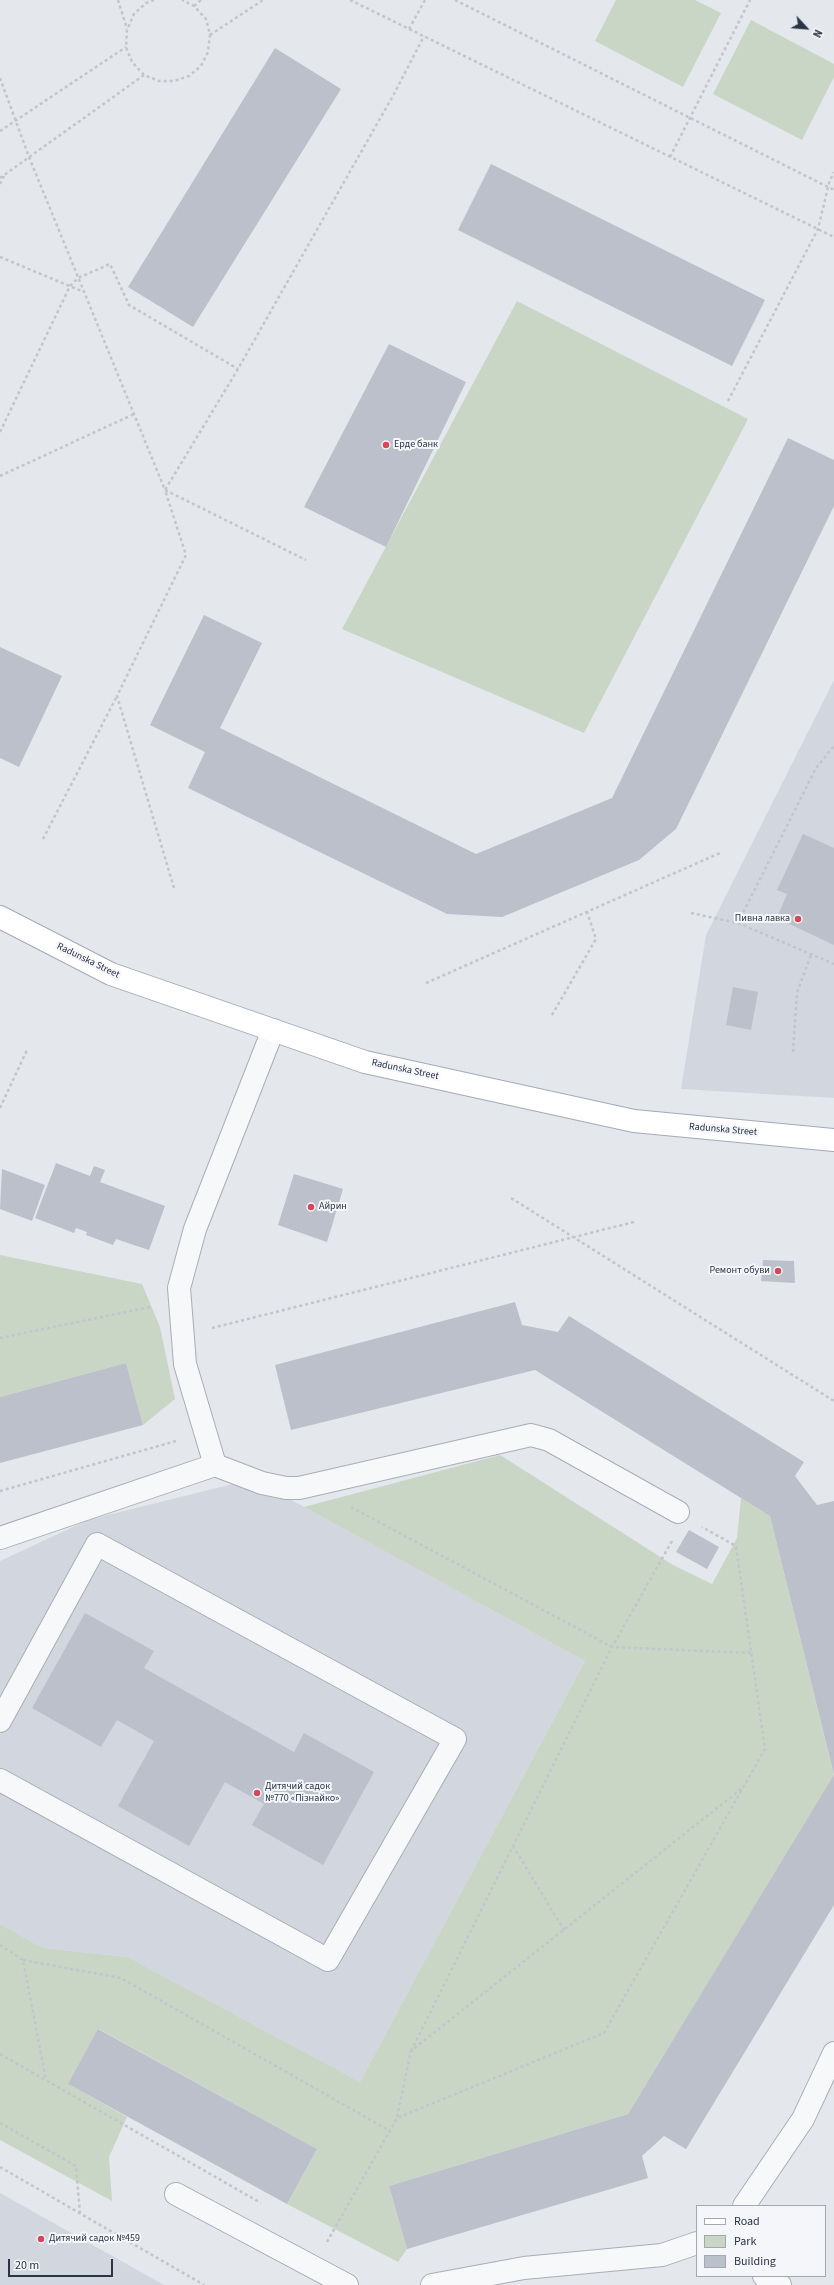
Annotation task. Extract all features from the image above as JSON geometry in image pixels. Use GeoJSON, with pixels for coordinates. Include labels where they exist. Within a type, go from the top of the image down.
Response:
{"type":"FeatureCollection","features":[{"type":"Feature","properties":{"kind":"main road","name":"Radunska Street"},"geometry":{"type":"LineString","coordinates":[[0,916],[111,974],[365,1062],[634,1120],[834,1140]]}},
{"type":"Feature","properties":{"kind":"lane"},"geometry":{"type":"LineString","coordinates":[[215,1465],[185,1364],[179,1288],[195,1229],[273,1030]]}},
{"type":"Feature","properties":{"kind":"lane"},"geometry":{"type":"LineString","coordinates":[[0,1538],[215,1465],[274,1486],[286,1488],[309,1485],[531,1436],[549,1440],[682,1515]]}},
{"type":"Feature","properties":{"kind":"lane"},"geometry":{"type":"LineString","coordinates":[[0,1721],[97,1544],[455,1739],[328,1960],[0,1780]]}},
{"type":"Feature","properties":{"kind":"lane"},"geometry":{"type":"LineString","coordinates":[[745,2205],[804,2119],[834,2053]]}},
{"type":"Feature","properties":{"kind":"lane"},"geometry":{"type":"LineString","coordinates":[[176,2194],[347,2285]]}},
{"type":"Feature","properties":{"kind":"lane"},"geometry":{"type":"LineString","coordinates":[[432,2285],[524,2268],[662,2255],[696,2243]]}},
{"type":"Feature","properties":{"kind":"lane"},"geometry":{"type":"LineString","coordinates":[[766,2277],[780,2285]]}},
{"type":"Feature","properties":{"kind":"path"},"geometry":{"type":"LineString","coordinates":[[118,0],[127,30],[126,47],[132,62],[144,75],[158,81],[174,81],[189,76],[201,66],[208,52],[210,35],[206,19],[194,6],[182,0]]}},
{"type":"Feature","properties":{"kind":"path"},"geometry":{"type":"LineString","coordinates":[[127,30],[134,14],[146,3],[154,0]]}},
{"type":"Feature","properties":{"kind":"path"},"geometry":{"type":"LineString","coordinates":[[194,6],[201,0]]}},
{"type":"Feature","properties":{"kind":"path"},"geometry":{"type":"LineString","coordinates":[[210,35],[264,0]]}},
{"type":"Feature","properties":{"kind":"path"},"geometry":{"type":"LineString","coordinates":[[350,0],[834,237]]}},
{"type":"Feature","properties":{"kind":"path"},"geometry":{"type":"LineString","coordinates":[[408,29],[425,0]]}},
{"type":"Feature","properties":{"kind":"path"},"geometry":{"type":"LineString","coordinates":[[455,0],[834,190]]}},
{"type":"Feature","properties":{"kind":"path"},"geometry":{"type":"LineString","coordinates":[[670,157],[750,0]]}},
{"type":"Feature","properties":{"kind":"path"},"geometry":{"type":"LineString","coordinates":[[165,490],[238,369],[394,94],[424,36]]}},
{"type":"Feature","properties":{"kind":"path"},"geometry":{"type":"LineString","coordinates":[[0,131],[126,47]]}},
{"type":"Feature","properties":{"kind":"path"},"geometry":{"type":"LineString","coordinates":[[0,178],[144,75]]}},
{"type":"Feature","properties":{"kind":"path"},"geometry":{"type":"LineString","coordinates":[[0,78],[29,157],[165,490],[186,555],[117,696],[43,839]]}},
{"type":"Feature","properties":{"kind":"path"},"geometry":{"type":"LineString","coordinates":[[728,401],[818,229],[828,183],[834,172]]}},
{"type":"Feature","properties":{"kind":"path"},"geometry":{"type":"LineString","coordinates":[[0,184],[4,175]]}},
{"type":"Feature","properties":{"kind":"path"},"geometry":{"type":"LineString","coordinates":[[0,258],[84,292]]}},
{"type":"Feature","properties":{"kind":"path"},"geometry":{"type":"LineString","coordinates":[[0,432],[70,286],[78,278],[110,264],[129,305],[238,369]]}},
{"type":"Feature","properties":{"kind":"path"},"geometry":{"type":"LineString","coordinates":[[0,476],[134,414]]}},
{"type":"Feature","properties":{"kind":"path"},"geometry":{"type":"LineString","coordinates":[[165,490],[306,560]]}},
{"type":"Feature","properties":{"kind":"path"},"geometry":{"type":"LineString","coordinates":[[117,696],[174,888]]}},
{"type":"Feature","properties":{"kind":"path"},"geometry":{"type":"LineString","coordinates":[[738,923],[816,768],[834,746]]}},
{"type":"Feature","properties":{"kind":"path"},"geometry":{"type":"LineString","coordinates":[[426,983],[720,853]]}},
{"type":"Feature","properties":{"kind":"path"},"geometry":{"type":"LineString","coordinates":[[552,1015],[596,939],[587,912]]}},
{"type":"Feature","properties":{"kind":"path"},"geometry":{"type":"LineString","coordinates":[[691,913],[738,923],[834,964]]}},
{"type":"Feature","properties":{"kind":"path"},"geometry":{"type":"LineString","coordinates":[[794,1052],[797,992],[811,955]]}},
{"type":"Feature","properties":{"kind":"path"},"geometry":{"type":"LineString","coordinates":[[0,1108],[27,1050]]}},
{"type":"Feature","properties":{"kind":"path"},"geometry":{"type":"LineString","coordinates":[[510,1198],[834,1402]]}},
{"type":"Feature","properties":{"kind":"path"},"geometry":{"type":"LineString","coordinates":[[182,1335],[634,1222]]}},
{"type":"Feature","properties":{"kind":"path"},"geometry":{"type":"LineString","coordinates":[[0,1338],[146,1307],[180,1302]]}},
{"type":"Feature","properties":{"kind":"path"},"geometry":{"type":"LineString","coordinates":[[0,1492],[205,1431]]}},
{"type":"Feature","properties":{"kind":"path"},"geometry":{"type":"LineString","coordinates":[[309,1485],[612,1647],[751,1653]]}},
{"type":"Feature","properties":{"kind":"path"},"geometry":{"type":"LineString","coordinates":[[312,2267],[397,2118],[411,2051],[612,1647],[682,1515],[736,1546],[765,1749],[604,2033],[397,2118]]}},
{"type":"Feature","properties":{"kind":"path"},"geometry":{"type":"LineString","coordinates":[[411,2051],[743,1787]]}},
{"type":"Feature","properties":{"kind":"path"},"geometry":{"type":"LineString","coordinates":[[513,1846],[564,1930]]}},
{"type":"Feature","properties":{"kind":"path"},"geometry":{"type":"LineString","coordinates":[[0,1944],[23,1960],[120,1978],[390,2132]]}},
{"type":"Feature","properties":{"kind":"path"},"geometry":{"type":"LineString","coordinates":[[23,1960],[46,2080]]}},
{"type":"Feature","properties":{"kind":"path"},"geometry":{"type":"LineString","coordinates":[[0,2054],[266,2206]]}},
{"type":"Feature","properties":{"kind":"path"},"geometry":{"type":"LineString","coordinates":[[0,2123],[76,2166],[80,2214]]}},
{"type":"Feature","properties":{"kind":"path"},"geometry":{"type":"LineString","coordinates":[[0,2167],[204,2285]]}},
{"type":"Feature","properties":{"kind":"path"},"geometry":{"type":"LineString","coordinates":[[320,2237],[327,2241]]}},
{"type":"Feature","properties":{"kind":"shaded area"},"geometry":{"type":"Polygon","coordinates":[[[834,680],[834,1098],[681,1089],[706,935],[834,680]]]}},
{"type":"Feature","properties":{"kind":"shaded area","name":"Дитячий садок №770 «Пізнайко»"},"geometry":{"type":"Polygon","coordinates":[[[253,1479],[585,1661],[360,2082],[128,1957],[43,1948],[0,1924],[0,1561],[88,1520],[253,1479]]]}},
{"type":"Feature","properties":{"kind":"shaded area","name":"Дитячий садок №459"},"geometry":{"type":"Polygon","coordinates":[[[0,2193],[164,2285],[0,2285],[0,2193]]]}},
{"type":"Feature","properties":{"kind":"green space"},"geometry":{"type":"Polygon","coordinates":[[[616,0],[695,0],[721,13],[683,87],[595,41],[616,0]]]}},
{"type":"Feature","properties":{"kind":"green space"},"geometry":{"type":"Polygon","coordinates":[[[751,20],[834,64],[834,77],[802,140],[713,94],[751,20]]]}},
{"type":"Feature","properties":{"kind":"green space"},"geometry":{"type":"Polygon","coordinates":[[[517,301],[748,419],[584,733],[342,629],[517,301]]]}},
{"type":"Feature","properties":{"kind":"green space"},"geometry":{"type":"Polygon","coordinates":[[[0,1255],[142,1284],[160,1327],[175,1399],[143,1425],[126,1363],[0,1397],[0,1255]]]}},
{"type":"Feature","properties":{"kind":"green space"},"geometry":{"type":"Polygon","coordinates":[[[500,1455],[673,1565],[712,1584],[737,1538],[741,1498],[770,1516],[834,1776],[628,2114],[389,2186],[407,2249],[398,2262],[287,2204],[317,2149],[99,2029],[68,2084],[127,2117],[109,2157],[112,2201],[0,2140],[0,1924],[43,1948],[128,1957],[360,2082],[585,1661],[304,1507],[500,1455]]]}},
{"type":"Feature","properties":{"kind":"building"},"geometry":{"type":"Polygon","coordinates":[[[275,48],[341,89],[193,327],[128,287],[275,48]]]}},
{"type":"Feature","properties":{"kind":"building"},"geometry":{"type":"Polygon","coordinates":[[[491,164],[765,300],[732,366],[458,230],[491,164]]]}},
{"type":"Feature","properties":{"kind":"building","name":"Ерде банк"},"geometry":{"type":"Polygon","coordinates":[[[389,344],[466,382],[386,547],[304,507],[389,344]]]}},
{"type":"Feature","properties":{"kind":"building"},"geometry":{"type":"Polygon","coordinates":[[[788,438],[834,460],[834,506],[676,829],[639,860],[502,917],[447,914],[188,788],[205,752],[150,725],[204,615],[262,643],[220,728],[476,854],[612,798],[788,438]]]}},
{"type":"Feature","properties":{"kind":"building"},"geometry":{"type":"Polygon","coordinates":[[[0,647],[62,676],[19,767],[0,758],[0,647]]]}},
{"type":"Feature","properties":{"kind":"building"},"geometry":{"type":"Polygon","coordinates":[[[803,834],[834,848],[834,945],[777,918],[787,894],[777,890],[803,834]]]}},
{"type":"Feature","properties":{"kind":"building"},"geometry":{"type":"Polygon","coordinates":[[[733,987],[758,992],[751,1030],[726,1025],[733,987]]]}},
{"type":"Feature","properties":{"kind":"building"},"geometry":{"type":"Polygon","coordinates":[[[56,1163],[90,1176],[94,1166],[105,1170],[100,1182],[165,1206],[149,1250],[116,1239],[113,1245],[86,1235],[87,1232],[76,1228],[74,1233],[35,1218],[56,1163]]]}},
{"type":"Feature","properties":{"kind":"building"},"geometry":{"type":"Polygon","coordinates":[[[2,1169],[45,1185],[32,1221],[0,1209],[2,1169]]]}},
{"type":"Feature","properties":{"kind":"building","name":"Айрин"},"geometry":{"type":"Polygon","coordinates":[[[294,1174],[343,1189],[327,1242],[278,1225],[294,1174]]]}},
{"type":"Feature","properties":{"kind":"building","name":"Ремонт обуви"},"geometry":{"type":"Polygon","coordinates":[[[763,1260],[794,1261],[795,1283],[761,1281],[763,1260]]]}},
{"type":"Feature","properties":{"kind":"building"},"geometry":{"type":"Polygon","coordinates":[[[515,1302],[522,1325],[558,1332],[569,1316],[804,1462],[795,1476],[817,1505],[834,1501],[834,1775],[770,1516],[535,1370],[291,1430],[275,1365],[515,1302]]]}},
{"type":"Feature","properties":{"kind":"building"},"geometry":{"type":"Polygon","coordinates":[[[126,1363],[143,1425],[0,1463],[0,1397],[126,1363]]]}},
{"type":"Feature","properties":{"kind":"building"},"geometry":{"type":"Polygon","coordinates":[[[689,1530],[719,1547],[707,1569],[676,1552],[689,1530]]]}},
{"type":"Feature","properties":{"kind":"building"},"geometry":{"type":"Polygon","coordinates":[[[85,1613],[154,1651],[144,1668],[294,1752],[304,1733],[374,1772],[323,1865],[252,1825],[264,1804],[225,1782],[189,1846],[118,1806],[154,1741],[117,1720],[101,1747],[32,1708],[85,1613]]]}},
{"type":"Feature","properties":{"kind":"building"},"geometry":{"type":"Polygon","coordinates":[[[834,1775],[834,1905],[686,2149],[664,2136],[642,2156],[648,2178],[407,2249],[389,2186],[628,2114],[834,1775]]]}},
{"type":"Feature","properties":{"kind":"building"},"geometry":{"type":"Polygon","coordinates":[[[98,2029],[317,2149],[287,2204],[68,2084],[98,2029]]]}},
{"type":"Feature","properties":{"kind":"place","name":"Ерде банк"},"geometry":{"type":"Point","coordinates":[386,445]}},
{"type":"Feature","properties":{"kind":"place","name":"Пивна лавка"},"geometry":{"type":"Point","coordinates":[798,919]}},
{"type":"Feature","properties":{"kind":"place","name":"Айрин"},"geometry":{"type":"Point","coordinates":[311,1207]}},
{"type":"Feature","properties":{"kind":"place","name":"Ремонт обуви"},"geometry":{"type":"Point","coordinates":[778,1271]}},
{"type":"Feature","properties":{"kind":"place","name":"Дитячий садок №770 «Пізнайко»"},"geometry":{"type":"Point","coordinates":[257,1793]}},
{"type":"Feature","properties":{"kind":"place","name":"Дитячий садок №459"},"geometry":{"type":"Point","coordinates":[41,2239]}}]}
